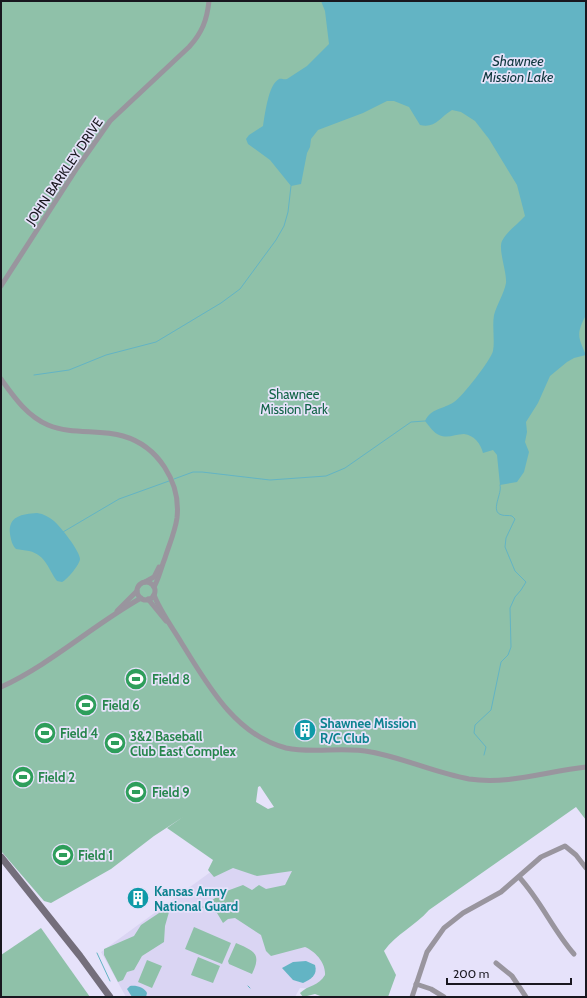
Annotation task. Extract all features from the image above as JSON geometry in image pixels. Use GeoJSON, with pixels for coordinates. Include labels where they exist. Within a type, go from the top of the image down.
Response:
{"type":"FeatureCollection","features":[{"type":"Feature","properties":{"kind":"main road"},"geometry":{"type":"LineString","coordinates":[[1,858],[67,939],[110,997]]}},
{"type":"Feature","properties":{"kind":"street","name":"JOHN BARKLEY DRIVE"},"geometry":{"type":"LineString","coordinates":[[1,286],[77,168],[106,126],[134,97],[189,47],[199,34],[206,18],[209,1]]}},
{"type":"Feature","properties":{"kind":"street"},"geometry":{"type":"LineString","coordinates":[[1,379],[23,407],[49,425],[65,429],[124,436],[143,445],[160,460],[171,478],[177,499],[178,509],[175,529],[154,586],[154,595],[170,624],[211,689],[235,718],[254,733],[274,744],[296,749],[368,751],[397,758],[438,772],[470,779],[506,779],[586,767]]}},
{"type":"Feature","properties":{"kind":"street"},"geometry":{"type":"LineString","coordinates":[[117,611],[137,591],[138,586],[154,577],[164,560]]}},
{"type":"Feature","properties":{"kind":"street"},"geometry":{"type":"LineString","coordinates":[[145,582],[149,582],[154,586]]}},
{"type":"Feature","properties":{"kind":"street"},"geometry":{"type":"LineString","coordinates":[[137,591],[141,598],[148,600],[170,624]]}},
{"type":"Feature","properties":{"kind":"street"},"geometry":{"type":"LineString","coordinates":[[148,600],[154,595]]}},
{"type":"Feature","properties":{"kind":"street"},"geometry":{"type":"LineString","coordinates":[[1,687],[41,665],[117,611],[141,598]]}},
{"type":"Feature","properties":{"kind":"street"},"geometry":{"type":"LineString","coordinates":[[412,996],[427,952],[444,928],[463,913],[501,892],[541,857],[565,846],[576,855],[586,868]]}},
{"type":"Feature","properties":{"kind":"street"},"geometry":{"type":"LineString","coordinates":[[519,877],[538,899],[561,937],[574,954]]}},
{"type":"Feature","properties":{"kind":"street"},"geometry":{"type":"LineString","coordinates":[[496,963],[512,976],[526,997]]}},
{"type":"Feature","properties":{"kind":"street"},"geometry":{"type":"LineString","coordinates":[[416,984],[431,989],[444,997]]}},
{"type":"Feature","properties":{"kind":"shaded area"},"geometry":{"type":"Polygon","coordinates":[[[283,819],[392,973],[321,989],[300,988],[295,997],[126,997],[101,952],[283,819]]]}},
{"type":"Feature","properties":{"kind":"green space","name":"Shawnee Mission Park"},"geometry":{"type":"Polygon","coordinates":[[[1,1],[586,1],[586,820],[576,807],[429,910],[424,916],[394,940],[384,951],[396,975],[388,997],[323,997],[315,994],[303,997],[300,993],[323,979],[325,975],[324,966],[316,954],[305,947],[271,956],[266,951],[261,935],[235,918],[228,919],[223,923],[217,913],[210,910],[207,911],[202,907],[224,892],[243,885],[252,890],[259,885],[266,889],[285,885],[292,871],[257,876],[233,868],[214,877],[208,870],[213,860],[167,828],[183,817],[154,836],[111,869],[51,903],[44,901],[1,851],[1,1]],[[260,786],[258,787],[256,802],[268,809],[274,807],[260,786]]]}},
{"type":"Feature","properties":{"kind":"green space"},"geometry":{"type":"Polygon","coordinates":[[[165,909],[169,912],[165,926],[164,942],[142,956],[134,970],[127,972],[123,980],[118,982],[104,955],[104,949],[134,936],[141,925],[165,909]]]}},
{"type":"Feature","properties":{"kind":"green space"},"geometry":{"type":"Polygon","coordinates":[[[194,927],[231,943],[222,964],[185,949],[194,927]]]}},
{"type":"Feature","properties":{"kind":"green space"},"geometry":{"type":"Polygon","coordinates":[[[41,928],[90,997],[1,997],[1,955],[41,928]]]}},
{"type":"Feature","properties":{"kind":"green space"},"geometry":{"type":"Polygon","coordinates":[[[236,943],[248,948],[256,957],[255,967],[252,974],[229,964],[228,961],[236,943]]]}},
{"type":"Feature","properties":{"kind":"green space"},"geometry":{"type":"Polygon","coordinates":[[[198,957],[220,966],[213,983],[191,975],[198,957]]]}},
{"type":"Feature","properties":{"kind":"green space"},"geometry":{"type":"Polygon","coordinates":[[[147,960],[162,966],[152,988],[138,982],[147,960]]]}},
{"type":"Feature","properties":{"kind":"water","name":"Shawnee Mission Lake"},"geometry":{"type":"Polygon","coordinates":[[[321,1],[586,1],[586,315],[579,331],[579,335],[586,355],[574,358],[567,362],[550,376],[538,403],[526,422],[527,432],[525,442],[529,452],[524,472],[517,482],[500,485],[497,455],[493,450],[483,453],[481,446],[476,440],[468,435],[461,434],[445,437],[439,435],[433,431],[425,421],[434,411],[458,399],[476,378],[491,356],[494,347],[494,315],[506,283],[501,245],[504,237],[525,216],[517,185],[489,139],[475,121],[461,112],[452,110],[434,124],[425,126],[420,125],[409,107],[394,101],[387,101],[363,113],[318,130],[311,139],[301,184],[291,186],[270,160],[248,144],[246,139],[249,135],[263,126],[268,101],[275,82],[279,79],[287,79],[307,66],[329,44],[325,11],[321,1]]]}},
{"type":"Feature","properties":{"kind":"water"},"geometry":{"type":"Polygon","coordinates":[[[37,513],[46,516],[57,524],[77,550],[79,555],[80,559],[78,564],[70,575],[62,582],[57,581],[43,559],[35,553],[16,549],[12,542],[10,534],[11,523],[21,515],[37,513]]]}},
{"type":"Feature","properties":{"kind":"water"},"geometry":{"type":"Polygon","coordinates":[[[306,961],[315,965],[316,971],[311,978],[303,983],[293,980],[282,968],[293,962],[306,961]]]}},
{"type":"Feature","properties":{"kind":"water"},"geometry":{"type":"Polygon","coordinates":[[[130,986],[137,986],[144,989],[147,993],[146,997],[132,997],[127,989],[130,986]]]}},
{"type":"Feature","properties":{"kind":"waterway"},"geometry":{"type":"LineString","coordinates":[[34,375],[69,370],[106,355],[156,342],[221,303],[240,289],[276,240],[284,226],[288,212],[291,186]]}},
{"type":"Feature","properties":{"kind":"waterway"},"geometry":{"type":"LineString","coordinates":[[174,479],[193,472],[270,480],[326,476],[345,468],[411,422],[425,421]]}},
{"type":"Feature","properties":{"kind":"waterway"},"geometry":{"type":"LineString","coordinates":[[63,532],[119,499],[169,481]]}},
{"type":"Feature","properties":{"kind":"waterway"},"geometry":{"type":"LineString","coordinates":[[484,755],[486,747],[474,733],[475,725],[491,710],[501,662],[508,655],[511,647],[510,608],[515,597],[526,582],[515,571],[505,547],[506,538],[515,519],[512,516],[498,513],[496,506],[500,485]]}},
{"type":"Feature","properties":{"kind":"waterway"},"geometry":{"type":"LineString","coordinates":[[97,953],[110,981]]}},
{"type":"Feature","properties":{"kind":"place","name":"Field 8"},"geometry":{"type":"Point","coordinates":[136,679]}},
{"type":"Feature","properties":{"kind":"place","name":"Field 6"},"geometry":{"type":"Point","coordinates":[86,705]}},
{"type":"Feature","properties":{"kind":"place","name":"Shawnee Mission R/C Club"},"geometry":{"type":"Point","coordinates":[305,730]}},
{"type":"Feature","properties":{"kind":"place","name":"Field 4"},"geometry":{"type":"Point","coordinates":[45,733]}},
{"type":"Feature","properties":{"kind":"place","name":"3&2 Baseball Club East Complex"},"geometry":{"type":"Point","coordinates":[115,743]}},
{"type":"Feature","properties":{"kind":"place","name":"Field 2"},"geometry":{"type":"Point","coordinates":[23,777]}},
{"type":"Feature","properties":{"kind":"place","name":"Field 9"},"geometry":{"type":"Point","coordinates":[136,792]}},
{"type":"Feature","properties":{"kind":"place","name":"Field 1"},"geometry":{"type":"Point","coordinates":[63,855]}},
{"type":"Feature","properties":{"kind":"place","name":"Kansas Army National Guard"},"geometry":{"type":"Point","coordinates":[138,898]}}]}
